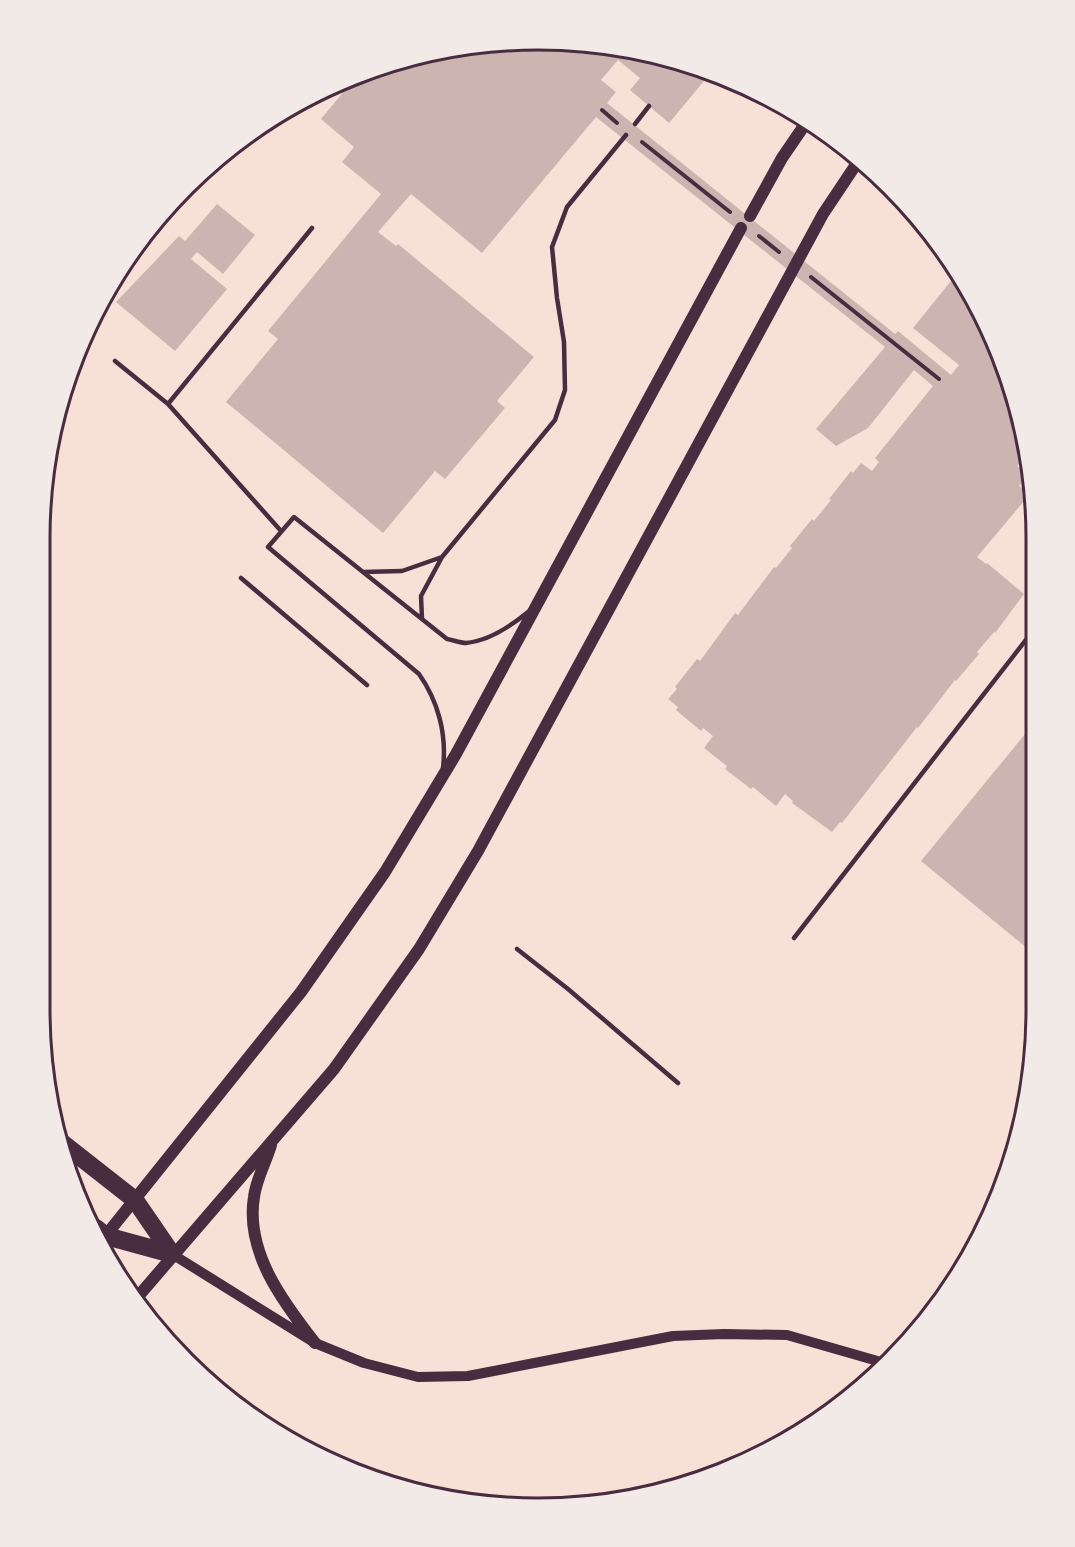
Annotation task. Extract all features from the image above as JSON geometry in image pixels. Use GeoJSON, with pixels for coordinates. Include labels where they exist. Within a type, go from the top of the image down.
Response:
{"type":"FeatureCollection","features":[{"type":"Feature","properties":{"kind":"highway"},"geometry":{"type":"LineString","coordinates":[[70,1149],[135,1200],[172,1254]]}},
{"type":"Feature","properties":{"kind":"highway"},"geometry":{"type":"LineString","coordinates":[[106,1236],[172,1254]]}},
{"type":"Feature","properties":{"kind":"main road"},"geometry":{"type":"LineString","coordinates":[[750,216],[782,158],[803,128]]}},
{"type":"Feature","properties":{"kind":"main road"},"geometry":{"type":"LineString","coordinates":[[140,1293],[334,1069],[419,949],[478,851],[823,214],[854,167]]}},
{"type":"Feature","properties":{"kind":"main road"},"geometry":{"type":"LineString","coordinates":[[104,1233],[135,1200],[301,992],[385,872],[441,780],[746,229]]}},
{"type":"Feature","properties":{"kind":"main road"},"geometry":{"type":"LineString","coordinates":[[274,1137],[254,1195],[252,1221],[264,1264],[287,1306],[315,1343]]}},
{"type":"Feature","properties":{"kind":"street"},"geometry":{"type":"LineString","coordinates":[[172,1254],[315,1343],[364,1363],[418,1377],[468,1376],[673,1336],[724,1334],[787,1335],[876,1361]]}},
{"type":"Feature","properties":{"kind":"lane"},"geometry":{"type":"LineString","coordinates":[[635,124],[649,106]]}},
{"type":"Feature","properties":{"kind":"lane"},"geometry":{"type":"LineString","coordinates":[[422,619],[421,596],[442,557],[555,420],[565,390],[564,342],[556,298],[552,248],[567,207],[626,135]]}},
{"type":"Feature","properties":{"kind":"lane"},"geometry":{"type":"LineString","coordinates":[[168,404],[312,228]]}},
{"type":"Feature","properties":{"kind":"lane"},"geometry":{"type":"LineString","coordinates":[[116,361],[168,404],[281,531]]}},
{"type":"Feature","properties":{"kind":"lane"},"geometry":{"type":"LineString","coordinates":[[441,780],[443,737],[430,690],[419,674],[268,547],[294,517],[447,639],[464,643],[480,640],[499,631],[539,601]]}},
{"type":"Feature","properties":{"kind":"lane"},"geometry":{"type":"LineString","coordinates":[[363,572],[402,571],[442,557]]}},
{"type":"Feature","properties":{"kind":"lane"},"geometry":{"type":"LineString","coordinates":[[241,578],[367,685]]}},
{"type":"Feature","properties":{"kind":"lane"},"geometry":{"type":"LineString","coordinates":[[794,938],[1026,640]]}},
{"type":"Feature","properties":{"kind":"lane"},"geometry":{"type":"LineString","coordinates":[[517,949],[568,989],[678,1083]]}},
{"type":"Feature","properties":{"kind":"path"},"geometry":{"type":"LineString","coordinates":[[602,110],[620,125]]}},
{"type":"Feature","properties":{"kind":"path"},"geometry":{"type":"LineString","coordinates":[[639,140],[733,215]]}},
{"type":"Feature","properties":{"kind":"path"},"geometry":{"type":"LineString","coordinates":[[746,229],[779,252]]}},
{"type":"Feature","properties":{"kind":"path"},"geometry":{"type":"LineString","coordinates":[[808,274],[939,379]]}},
{"type":"Feature","properties":{"kind":"building"},"geometry":{"type":"Polygon","coordinates":[[[506,51],[569,51],[633,59],[664,66],[694,75],[704,81],[669,123],[630,90],[640,78],[618,60],[601,80],[616,92],[607,103],[895,334],[898,331],[951,375],[959,365],[913,328],[952,280],[975,322],[1000,381],[1016,442],[1019,463],[1017,466],[1020,469],[1022,483],[1019,486],[1022,488],[1024,502],[977,557],[1024,594],[995,633],[977,652],[979,654],[955,680],[842,823],[840,822],[832,832],[792,803],[793,801],[785,794],[776,806],[753,787],[751,789],[725,769],[727,766],[704,748],[713,736],[703,728],[701,731],[676,710],[678,707],[668,699],[697,659],[700,661],[735,613],[738,615],[774,567],[776,568],[792,548],[790,546],[831,500],[829,499],[851,471],[853,473],[861,463],[872,471],[879,462],[875,458],[933,386],[914,370],[868,428],[836,446],[816,429],[885,347],[596,117],[482,253],[411,194],[378,232],[396,246],[398,244],[534,357],[497,401],[505,408],[445,479],[435,471],[383,533],[226,402],[278,339],[268,331],[381,194],[342,162],[354,147],[321,119],[345,90],[351,87],[411,66],[474,54],[506,51]]]}},
{"type":"Feature","properties":{"kind":"building"},"geometry":{"type":"Polygon","coordinates":[[[217,204],[255,235],[223,274],[197,252],[191,259],[227,289],[175,351],[116,302],[179,236],[185,241],[217,204]]]}},
{"type":"Feature","properties":{"kind":"building"},"geometry":{"type":"Polygon","coordinates":[[[1026,733],[1026,947],[921,861],[1026,733]]]}}]}
